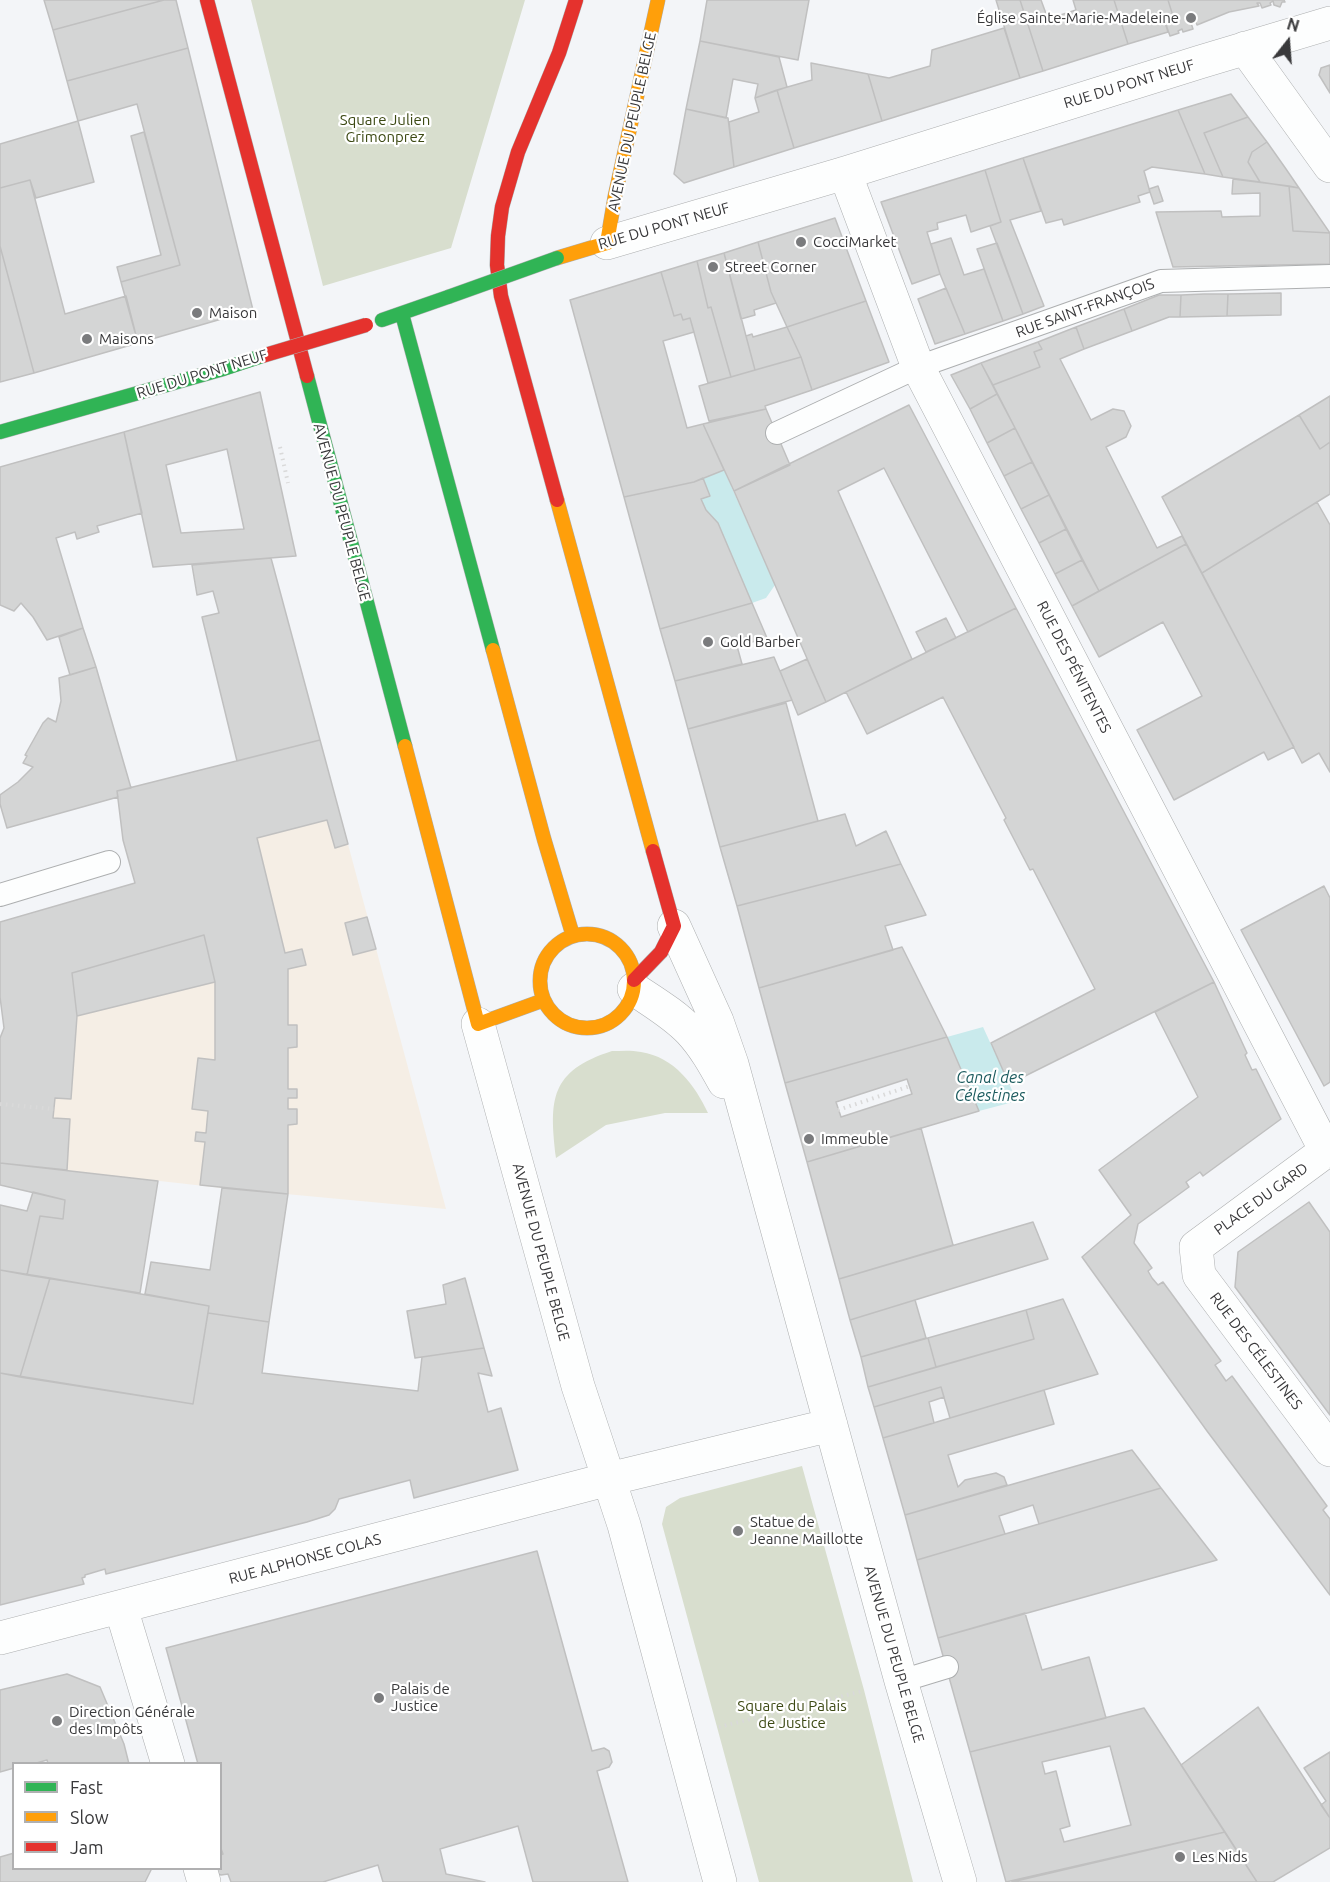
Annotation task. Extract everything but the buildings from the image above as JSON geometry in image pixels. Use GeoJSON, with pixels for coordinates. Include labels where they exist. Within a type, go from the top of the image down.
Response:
{"type":"FeatureCollection","features":[{"type":"Feature","properties":{"kind":"street","name":"AVENUE DU PEUPLE BELGE"},"geometry":{"type":"LineString","coordinates":[[207,0],[478,1024],[578,1386],[629,1545],[720,1882]]}},
{"type":"Feature","properties":{"kind":"street","name":"AVENUE DU PEUPLE BELGE"},"geometry":{"type":"LineString","coordinates":[[576,0],[556,61],[509,175],[498,231],[496,264],[501,296],[674,926],[717,1021],[732,1064],[901,1681],[960,1882]]}},
{"type":"Feature","properties":{"kind":"street","name":"AVENUE DU PEUPLE BELGE"},"geometry":{"type":"LineString","coordinates":[[607,243],[615,196],[658,0]]}},
{"type":"Feature","properties":{"kind":"street","name":"RUE DU PONT NEUF"},"geometry":{"type":"LineString","coordinates":[[0,432],[402,314],[556,258],[845,173],[1330,23]]}},
{"type":"Feature","properties":{"kind":"street"},"geometry":{"type":"LineString","coordinates":[[1245,48],[1330,166]]}},
{"type":"Feature","properties":{"kind":"street","name":"RUE DES PÉNITENTES"},"geometry":{"type":"LineString","coordinates":[[845,173],[918,367],[1328,1149]]}},
{"type":"Feature","properties":{"kind":"street"},"geometry":{"type":"LineString","coordinates":[[402,314],[544,839],[573,936]]}},
{"type":"Feature","properties":{"kind":"street"},"geometry":{"type":"LineString","coordinates":[[634,985],[629,959],[621,948],[609,939],[588,933],[573,936],[553,948],[544,961],[540,984],[544,1000],[559,1018],[572,1026],[597,1027],[612,1021],[628,1004],[634,985],[661,952],[674,926]]}},
{"type":"Feature","properties":{"kind":"street","name":"AVENUE DU PEUPLE BELGE"},"geometry":{"type":"LineString","coordinates":[[634,985],[680,1022],[698,1040],[728,1088],[751,1137]]}},
{"type":"Feature","properties":{"kind":"street"},"geometry":{"type":"LineString","coordinates":[[478,1024],[544,1000]]}},
{"type":"Feature","properties":{"kind":"street","name":"PLACE DU GARD"},"geometry":{"type":"LineString","coordinates":[[1196,1247],[1328,1149]]}},
{"type":"Feature","properties":{"kind":"street","name":"RUE DES CÉLESTINES"},"geometry":{"type":"LineString","coordinates":[[1196,1247],[1198,1275],[1330,1450]]}},
{"type":"Feature","properties":{"kind":"street"},"geometry":{"type":"LineString","coordinates":[[609,1479],[831,1425]]}},
{"type":"Feature","properties":{"kind":"street","name":"RUE ALPHONSE COLAS"},"geometry":{"type":"LineString","coordinates":[[0,1638],[609,1479]]}},
{"type":"Feature","properties":{"kind":"street"},"geometry":{"type":"LineString","coordinates":[[121,1608],[167,1762]]}},
{"type":"Feature","properties":{"kind":"lane","name":"RUE SAINT-FRANÇOIS"},"geometry":{"type":"LineString","coordinates":[[777,433],[918,367],[1161,281],[1330,276]]}},
{"type":"Feature","properties":{"kind":"lane"},"geometry":{"type":"LineString","coordinates":[[0,895],[109,862]]}},
{"type":"Feature","properties":{"kind":"lane"},"geometry":{"type":"LineString","coordinates":[[901,1681],[947,1667]]}},
{"type":"Feature","properties":{"kind":"path"},"geometry":{"type":"LineString","coordinates":[[838,1110],[910,1086]]}},
{"type":"Feature","properties":{"kind":"path"},"geometry":{"type":"LineString","coordinates":[[0,1104],[54,1109]]}},
{"type":"Feature","properties":{"kind":"path"},"geometry":{"type":"LineString","coordinates":[[680,1737],[901,1681]]}},
{"type":"Feature","properties":{"kind":"shaded area"},"geometry":{"type":"Polygon","coordinates":[[[320,740],[446,1209],[222,1188],[0,1163],[0,1038],[4,1028],[0,997],[0,922],[135,883],[123,840],[117,791],[320,740]]]}},
{"type":"Feature","properties":{"kind":"green space","name":"Square Julien Grimonprez"},"geometry":{"type":"Polygon","coordinates":[[[251,0],[525,0],[451,248],[323,286],[251,0]]]}},
{"type":"Feature","properties":{"kind":"green space"},"geometry":{"type":"Polygon","coordinates":[[[612,1051],[641,1052],[664,1060],[690,1083],[708,1113],[665,1113],[606,1125],[556,1158],[553,1119],[558,1090],[565,1078],[576,1068],[612,1051]]]}},
{"type":"Feature","properties":{"kind":"green space","name":"Square du Palais de Justice"},"geometry":{"type":"Polygon","coordinates":[[[802,1466],[864,1690],[913,1882],[759,1882],[662,1524],[666,1507],[680,1498],[802,1466]]]}},
{"type":"Feature","properties":{"kind":"water"},"geometry":{"type":"Polygon","coordinates":[[[724,470],[775,585],[766,598],[752,603],[718,523],[706,510],[701,499],[710,496],[703,478],[724,470]]]}},
{"type":"Feature","properties":{"kind":"water","name":"Canal des Célestines"},"geometry":{"type":"Polygon","coordinates":[[[983,1027],[1017,1101],[979,1111],[947,1037],[983,1027]]]}},
{"type":"Feature","properties":{"kind":"traffic: fast"},"geometry":{"type":"LineString","coordinates":[[448,297],[557,258]]}},
{"type":"Feature","properties":{"kind":"traffic: fast"},"geometry":{"type":"LineString","coordinates":[[382,320],[448,297]]}},
{"type":"Feature","properties":{"kind":"traffic: fast"},"geometry":{"type":"LineString","coordinates":[[402,314],[493,650]]}},
{"type":"Feature","properties":{"kind":"traffic: fast"},"geometry":{"type":"LineString","coordinates":[[0,432],[262,356]]}},
{"type":"Feature","properties":{"kind":"traffic: fast"},"geometry":{"type":"LineString","coordinates":[[307,376],[405,746]]}},
{"type":"Feature","properties":{"kind":"traffic: slow"},"geometry":{"type":"LineString","coordinates":[[557,258],[607,243],[615,196],[658,0]]}},
{"type":"Feature","properties":{"kind":"traffic: slow"},"geometry":{"type":"LineString","coordinates":[[557,500],[653,851]]}},
{"type":"Feature","properties":{"kind":"traffic: slow"},"geometry":{"type":"LineString","coordinates":[[493,650],[573,936]]}},
{"type":"Feature","properties":{"kind":"traffic: slow"},"geometry":{"type":"LineString","coordinates":[[405,746],[478,1024],[544,1000]]}},
{"type":"Feature","properties":{"kind":"traffic: slow"},"geometry":{"type":"LineString","coordinates":[[587,934],[605,937],[620,948],[631,963],[634,981],[631,999],[620,1014],[605,1025],[587,1028],[569,1025],[554,1014],[543,999],[540,981],[543,963],[554,948],[569,937],[587,934]]}},
{"type":"Feature","properties":{"kind":"traffic: jam"},"geometry":{"type":"LineString","coordinates":[[207,0],[307,376]]}},
{"type":"Feature","properties":{"kind":"traffic: jam"},"geometry":{"type":"LineString","coordinates":[[557,500],[501,296],[497,265],[498,236],[502,207],[518,152],[559,53],[576,0]]}},
{"type":"Feature","properties":{"kind":"traffic: jam"},"geometry":{"type":"LineString","coordinates":[[262,356],[366,325]]}},
{"type":"Feature","properties":{"kind":"traffic: jam"},"geometry":{"type":"LineString","coordinates":[[634,980],[661,952],[674,926],[653,851]]}},
{"type":"Feature","properties":{"kind":"place","name":"Église Sainte-Marie-Madeleine"},"geometry":{"type":"Point","coordinates":[1191,18]}},
{"type":"Feature","properties":{"kind":"place","name":"CocciMarket"},"geometry":{"type":"Point","coordinates":[801,242]}},
{"type":"Feature","properties":{"kind":"place","name":"Street Corner"},"geometry":{"type":"Point","coordinates":[713,267]}},
{"type":"Feature","properties":{"kind":"place","name":"Maison"},"geometry":{"type":"Point","coordinates":[197,313]}},
{"type":"Feature","properties":{"kind":"place","name":"Maisons"},"geometry":{"type":"Point","coordinates":[87,339]}},
{"type":"Feature","properties":{"kind":"place","name":"Gold Barber"},"geometry":{"type":"Point","coordinates":[708,642]}},
{"type":"Feature","properties":{"kind":"place","name":"Immeuble"},"geometry":{"type":"Point","coordinates":[809,1139]}},
{"type":"Feature","properties":{"kind":"place","name":"Statue de Jeanne Maillotte"},"geometry":{"type":"Point","coordinates":[738,1531]}},
{"type":"Feature","properties":{"kind":"place","name":"Palais de Justice"},"geometry":{"type":"Point","coordinates":[379,1698]}},
{"type":"Feature","properties":{"kind":"place","name":"Direction Générale des Impôts"},"geometry":{"type":"Point","coordinates":[57,1721]}},
{"type":"Feature","properties":{"kind":"place","name":"Les Nids"},"geometry":{"type":"Point","coordinates":[1180,1857]}}]}
